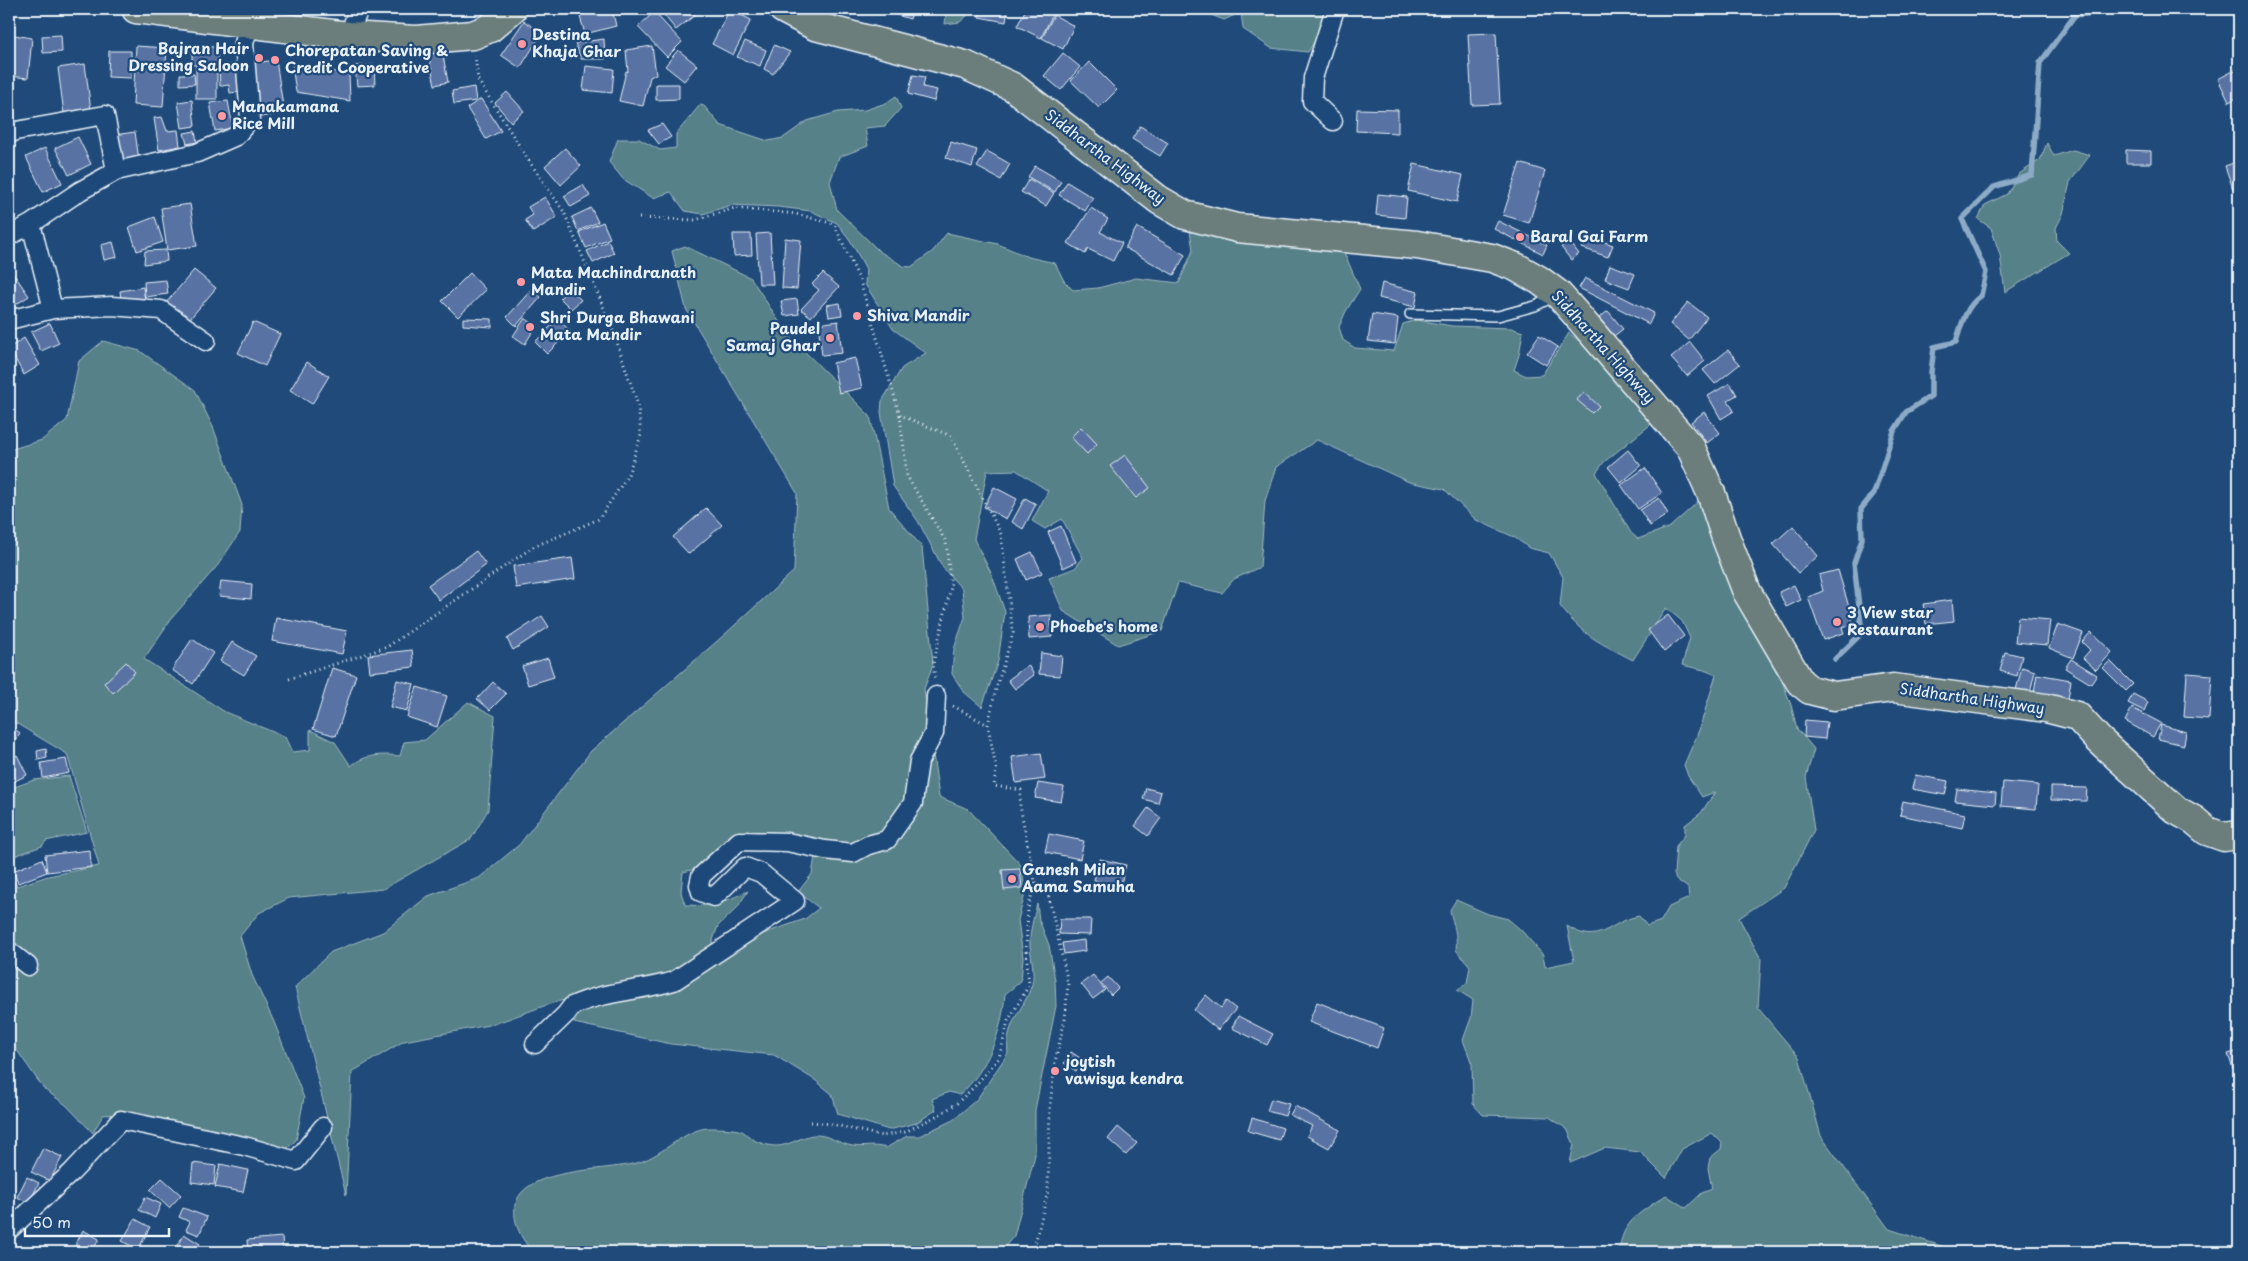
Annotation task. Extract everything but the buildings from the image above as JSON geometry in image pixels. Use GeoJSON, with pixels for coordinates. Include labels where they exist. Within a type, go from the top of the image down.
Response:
{"type":"FeatureCollection","features":[{"type":"Feature","properties":{"kind":"highway"},"geometry":{"type":"LineString","coordinates":[[136,9],[251,22],[348,36],[416,40],[473,35],[490,28],[512,9]]}},
{"type":"Feature","properties":{"kind":"highway","name":"Siddhartha Highway"},"geometry":{"type":"LineString","coordinates":[[783,9],[816,26],[965,65],[1013,87],[1158,200],[1184,215],[1237,228],[1417,245],[1492,258],[1516,267],[1539,280],[1558,294],[1623,366],[1691,448],[1711,493],[1747,592],[1800,682],[1810,690],[1834,696],[1893,688],[2046,708],[2077,716],[2098,739],[2176,810],[2194,820],[2207,832],[2224,837],[2239,835]]}},
{"type":"Feature","properties":{"kind":"street"},"geometry":{"type":"LineString","coordinates":[[348,36],[359,9]]}},
{"type":"Feature","properties":{"kind":"street"},"geometry":{"type":"LineString","coordinates":[[1333,121],[1312,101],[1313,78],[1335,9]]}},
{"type":"Feature","properties":{"kind":"street"},"geometry":{"type":"LineString","coordinates":[[9,236],[31,224],[80,191],[116,171],[197,153],[236,136],[250,119],[244,43],[251,22]]}},
{"type":"Feature","properties":{"kind":"street"},"geometry":{"type":"LineString","coordinates":[[9,134],[16,131],[105,114],[116,171]]}},
{"type":"Feature","properties":{"kind":"street"},"geometry":{"type":"LineString","coordinates":[[31,224],[53,310]]}},
{"type":"Feature","properties":{"kind":"street"},"geometry":{"type":"LineString","coordinates":[[9,320],[53,310],[112,306],[161,310],[206,341]]}},
{"type":"Feature","properties":{"kind":"street"},"geometry":{"type":"LineString","coordinates":[[535,1044],[572,1006],[625,991],[653,988],[674,982],[795,901],[760,873],[745,867],[714,897],[701,892],[698,885],[702,876],[739,841],[787,842],[824,850],[853,853],[868,845],[887,840],[914,803],[919,761],[934,732],[936,696]]}},
{"type":"Feature","properties":{"kind":"street"},"geometry":{"type":"LineString","coordinates":[[9,951],[28,966]]}},
{"type":"Feature","properties":{"kind":"street"},"geometry":{"type":"LineString","coordinates":[[9,1230],[72,1172],[121,1120],[244,1146],[296,1161],[323,1127]]}},
{"type":"Feature","properties":{"kind":"lane"},"geometry":{"type":"LineString","coordinates":[[1410,314],[1498,316],[1535,306],[1558,294]]}},
{"type":"Feature","properties":{"kind":"path"},"geometry":{"type":"LineString","coordinates":[[289,679],[387,647],[533,547],[599,519],[628,475],[641,435],[638,405],[612,328],[568,221],[478,80],[473,35]]}},
{"type":"Feature","properties":{"kind":"path"},"geometry":{"type":"LineString","coordinates":[[639,218],[695,220],[735,208],[796,214],[834,224],[860,281],[900,415],[908,476],[946,542],[951,588],[933,664],[936,696],[988,725]]}},
{"type":"Feature","properties":{"kind":"path"},"geometry":{"type":"LineString","coordinates":[[811,1122],[838,1125],[882,1136],[904,1132],[942,1113],[957,1103],[998,1058],[1008,1021],[1028,985],[1026,949],[1028,909],[1035,882],[1020,806],[1021,790],[994,786],[996,769],[988,725],[996,689],[1013,632],[1001,534],[950,436],[900,415]]}},
{"type":"Feature","properties":{"kind":"path"},"geometry":{"type":"LineString","coordinates":[[1033,1252],[1048,1191],[1050,1107],[1055,1062],[1065,1019],[1068,983],[1047,889],[1035,882]]}},
{"type":"Feature","properties":{"kind":"green space"},"geometry":{"type":"Polygon","coordinates":[[[946,9],[975,9],[960,22],[945,24],[946,9]]]}},
{"type":"Feature","properties":{"kind":"green space"},"geometry":{"type":"Polygon","coordinates":[[[1196,9],[1330,9],[1325,24],[1308,52],[1271,48],[1243,29],[1241,12],[1224,20],[1196,9]]]}},
{"type":"Feature","properties":{"kind":"green space"},"geometry":{"type":"Polygon","coordinates":[[[896,96],[901,108],[885,126],[865,128],[868,146],[839,157],[830,182],[837,210],[879,251],[903,266],[911,267],[933,251],[947,233],[998,244],[1028,257],[1055,263],[1064,281],[1073,290],[1098,288],[1136,278],[1179,283],[1193,250],[1189,224],[1216,238],[1342,248],[1360,289],[1346,311],[1339,327],[1343,340],[1355,348],[1394,351],[1403,324],[1417,320],[1452,326],[1511,328],[1523,332],[1514,370],[1526,376],[1542,375],[1569,333],[1613,370],[1622,391],[1655,421],[1604,462],[1596,473],[1631,533],[1638,539],[1670,527],[1699,501],[1711,538],[1773,657],[1791,705],[1797,729],[1814,749],[1806,777],[1814,830],[1784,888],[1739,918],[1761,959],[1758,1008],[1799,1057],[1821,1136],[1889,1229],[1960,1252],[1619,1252],[1624,1232],[1629,1224],[1641,1212],[1666,1195],[1686,1208],[1702,1193],[1712,1189],[1708,1168],[1710,1158],[1721,1149],[1722,1143],[1712,1133],[1682,1149],[1666,1178],[1640,1152],[1605,1148],[1570,1163],[1574,1144],[1567,1129],[1549,1117],[1483,1115],[1473,1104],[1472,1064],[1463,1040],[1471,1018],[1473,1000],[1457,990],[1467,983],[1470,966],[1456,950],[1456,934],[1450,910],[1456,900],[1488,914],[1508,919],[1521,930],[1543,955],[1545,967],[1574,961],[1567,926],[1578,932],[1596,934],[1639,916],[1647,926],[1661,921],[1669,907],[1689,898],[1688,888],[1676,879],[1674,874],[1676,846],[1685,835],[1685,825],[1701,813],[1715,792],[1702,797],[1688,776],[1684,765],[1699,730],[1716,675],[1682,665],[1690,638],[1682,621],[1666,608],[1633,660],[1593,638],[1576,625],[1560,606],[1563,577],[1549,553],[1529,548],[1514,537],[1476,520],[1444,489],[1409,482],[1317,440],[1276,467],[1265,501],[1260,567],[1234,579],[1222,593],[1178,583],[1162,631],[1118,645],[1063,611],[1049,578],[1075,568],[1083,558],[1062,519],[1045,529],[1032,521],[1048,491],[1016,470],[987,471],[974,539],[992,575],[1005,612],[998,661],[982,707],[964,692],[952,674],[954,649],[965,617],[962,589],[943,568],[918,521],[893,486],[881,412],[882,401],[902,368],[926,353],[893,329],[865,284],[866,269],[850,240],[837,223],[811,211],[778,207],[731,205],[703,214],[685,211],[671,192],[653,198],[623,179],[609,162],[618,139],[639,139],[660,150],[676,148],[676,134],[700,105],[704,106],[720,125],[768,141],[783,138],[807,121],[838,112],[865,110],[886,103],[896,96]]]}},
{"type":"Feature","properties":{"kind":"green space"},"geometry":{"type":"Polygon","coordinates":[[[2047,143],[2054,156],[2073,150],[2090,155],[2070,182],[2063,214],[2056,228],[2057,241],[2069,253],[2005,292],[2000,255],[1991,228],[1978,219],[1985,205],[2007,194],[2019,174],[2040,160],[2047,143]]]}},
{"type":"Feature","properties":{"kind":"green space"},"geometry":{"type":"Polygon","coordinates":[[[685,246],[751,278],[787,334],[870,416],[889,508],[922,547],[933,664],[924,689],[939,797],[968,809],[1022,866],[1025,894],[1018,920],[1023,957],[1021,981],[1005,994],[1001,1022],[992,1049],[970,1085],[960,1095],[949,1092],[932,1099],[936,1110],[916,1123],[889,1130],[838,1114],[832,1094],[815,1080],[774,1055],[671,1044],[574,1023],[582,1006],[618,997],[674,991],[757,936],[805,919],[819,908],[798,892],[812,874],[818,839],[778,837],[748,832],[725,843],[704,867],[683,872],[681,892],[685,905],[714,906],[748,891],[737,908],[718,926],[707,957],[674,979],[555,1002],[494,1024],[404,1041],[352,1072],[346,1195],[295,987],[331,952],[383,932],[428,896],[479,878],[519,845],[591,751],[723,636],[794,571],[797,493],[686,309],[672,251],[685,246]]]}},
{"type":"Feature","properties":{"kind":"green space"},"geometry":{"type":"Polygon","coordinates":[[[103,341],[140,351],[195,390],[213,427],[242,505],[240,532],[218,565],[171,619],[144,659],[225,712],[285,737],[292,752],[310,750],[310,730],[335,742],[351,766],[368,757],[400,756],[404,742],[425,740],[468,702],[495,716],[488,810],[471,839],[383,889],[289,898],[259,913],[240,936],[252,975],[274,1022],[304,1098],[296,1140],[283,1153],[121,1114],[103,1115],[93,1133],[66,1105],[44,1089],[9,1039],[9,876],[17,886],[48,876],[99,866],[67,754],[9,719],[9,450],[42,440],[67,420],[79,361],[103,341]]]}},
{"type":"Feature","properties":{"kind":"green space"},"geometry":{"type":"Polygon","coordinates":[[[69,776],[87,832],[46,841],[42,846],[9,858],[9,789],[34,780],[69,776]]]}},
{"type":"Feature","properties":{"kind":"green space"},"geometry":{"type":"Polygon","coordinates":[[[1037,904],[1039,920],[1049,945],[1055,980],[1056,1006],[1035,1110],[1035,1155],[1014,1236],[1000,1252],[532,1252],[524,1241],[518,1229],[515,1208],[522,1192],[537,1182],[556,1175],[640,1162],[700,1129],[738,1130],[756,1141],[774,1146],[781,1146],[808,1136],[819,1135],[853,1146],[886,1148],[907,1136],[919,1136],[953,1120],[977,1099],[1008,1053],[1009,1033],[1012,1024],[1029,993],[1033,979],[1030,941],[1037,904]]]}},
{"type":"Feature","properties":{"kind":"waterway"},"geometry":{"type":"LineString","coordinates":[[1835,659],[1862,633],[1854,563],[1862,539],[1861,509],[1874,493],[1894,431],[1906,412],[1931,396],[1934,347],[1956,342],[1968,310],[1981,296],[1986,272],[1962,219],[1994,187],[2032,175],[2040,63],[2075,15],[2127,9]]}},
{"type":"Feature","properties":{"kind":"place","name":"Destina Khaja Ghar"},"geometry":{"type":"Point","coordinates":[522,44]}},
{"type":"Feature","properties":{"kind":"place","name":"Bajran Hair Dressing Saloon"},"geometry":{"type":"Point","coordinates":[259,58]}},
{"type":"Feature","properties":{"kind":"place","name":"Chorepatan Saving & Credit Cooperative"},"geometry":{"type":"Point","coordinates":[275,60]}},
{"type":"Feature","properties":{"kind":"place","name":"Manakamana Rice Mill"},"geometry":{"type":"Point","coordinates":[222,116]}},
{"type":"Feature","properties":{"kind":"place","name":"Baral Gai Farm"},"geometry":{"type":"Point","coordinates":[1520,237]}},
{"type":"Feature","properties":{"kind":"place","name":"Mata Machindranath Mandir"},"geometry":{"type":"Point","coordinates":[521,282]}},
{"type":"Feature","properties":{"kind":"place","name":"Shiva Mandir"},"geometry":{"type":"Point","coordinates":[857,316]}},
{"type":"Feature","properties":{"kind":"place","name":"Shri Durga Bhawani Mata Mandir"},"geometry":{"type":"Point","coordinates":[530,327]}},
{"type":"Feature","properties":{"kind":"place","name":"Paudel Samaj Ghar"},"geometry":{"type":"Point","coordinates":[830,338]}},
{"type":"Feature","properties":{"kind":"place","name":"3 View star Restaurant"},"geometry":{"type":"Point","coordinates":[1837,622]}},
{"type":"Feature","properties":{"kind":"place","name":"Phoebe's home"},"geometry":{"type":"Point","coordinates":[1040,627]}},
{"type":"Feature","properties":{"kind":"place","name":"Ganesh Milan Aama Samuha"},"geometry":{"type":"Point","coordinates":[1012,879]}},
{"type":"Feature","properties":{"kind":"place","name":"joytish vawisya kendra"},"geometry":{"type":"Point","coordinates":[1055,1071]}}]}
